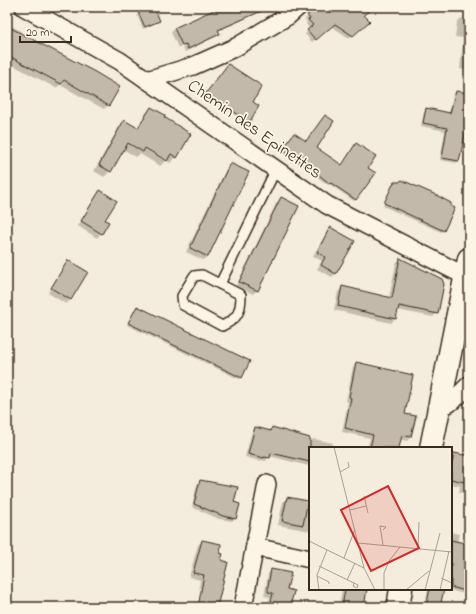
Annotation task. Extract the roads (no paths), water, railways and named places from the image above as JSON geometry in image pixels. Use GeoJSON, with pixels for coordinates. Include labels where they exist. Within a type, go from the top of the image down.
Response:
{"type":"FeatureCollection","features":[{"type":"Feature","properties":{"kind":"main road"},"geometry":{"type":"LineString","coordinates":[[430,447],[467,267]]}},
{"type":"Feature","properties":{"kind":"main road"},"geometry":{"type":"LineString","coordinates":[[398,607],[402,590]]}},
{"type":"Feature","properties":{"kind":"street","name":"Chemin des Epinettes"},"geometry":{"type":"LineString","coordinates":[[24,7],[120,60],[326,205],[467,267]]}},
{"type":"Feature","properties":{"kind":"street"},"geometry":{"type":"LineString","coordinates":[[147,80],[193,66],[236,46],[288,16],[298,7]]}},
{"type":"Feature","properties":{"kind":"street"},"geometry":{"type":"LineString","coordinates":[[440,403],[448,404],[469,385]]}},
{"type":"Feature","properties":{"kind":"street"},"geometry":{"type":"LineString","coordinates":[[243,607],[267,484]]}},
{"type":"Feature","properties":{"kind":"street"},"geometry":{"type":"LineString","coordinates":[[255,547],[309,558]]}},
{"type":"Feature","properties":{"kind":"lane"},"geometry":{"type":"LineString","coordinates":[[220,284],[276,169]]}},
{"type":"Feature","properties":{"kind":"lane"},"geometry":{"type":"LineString","coordinates":[[202,274],[220,284],[240,295],[241,306],[233,321],[222,326],[184,305],[182,296],[194,276],[202,274]]}}]}
